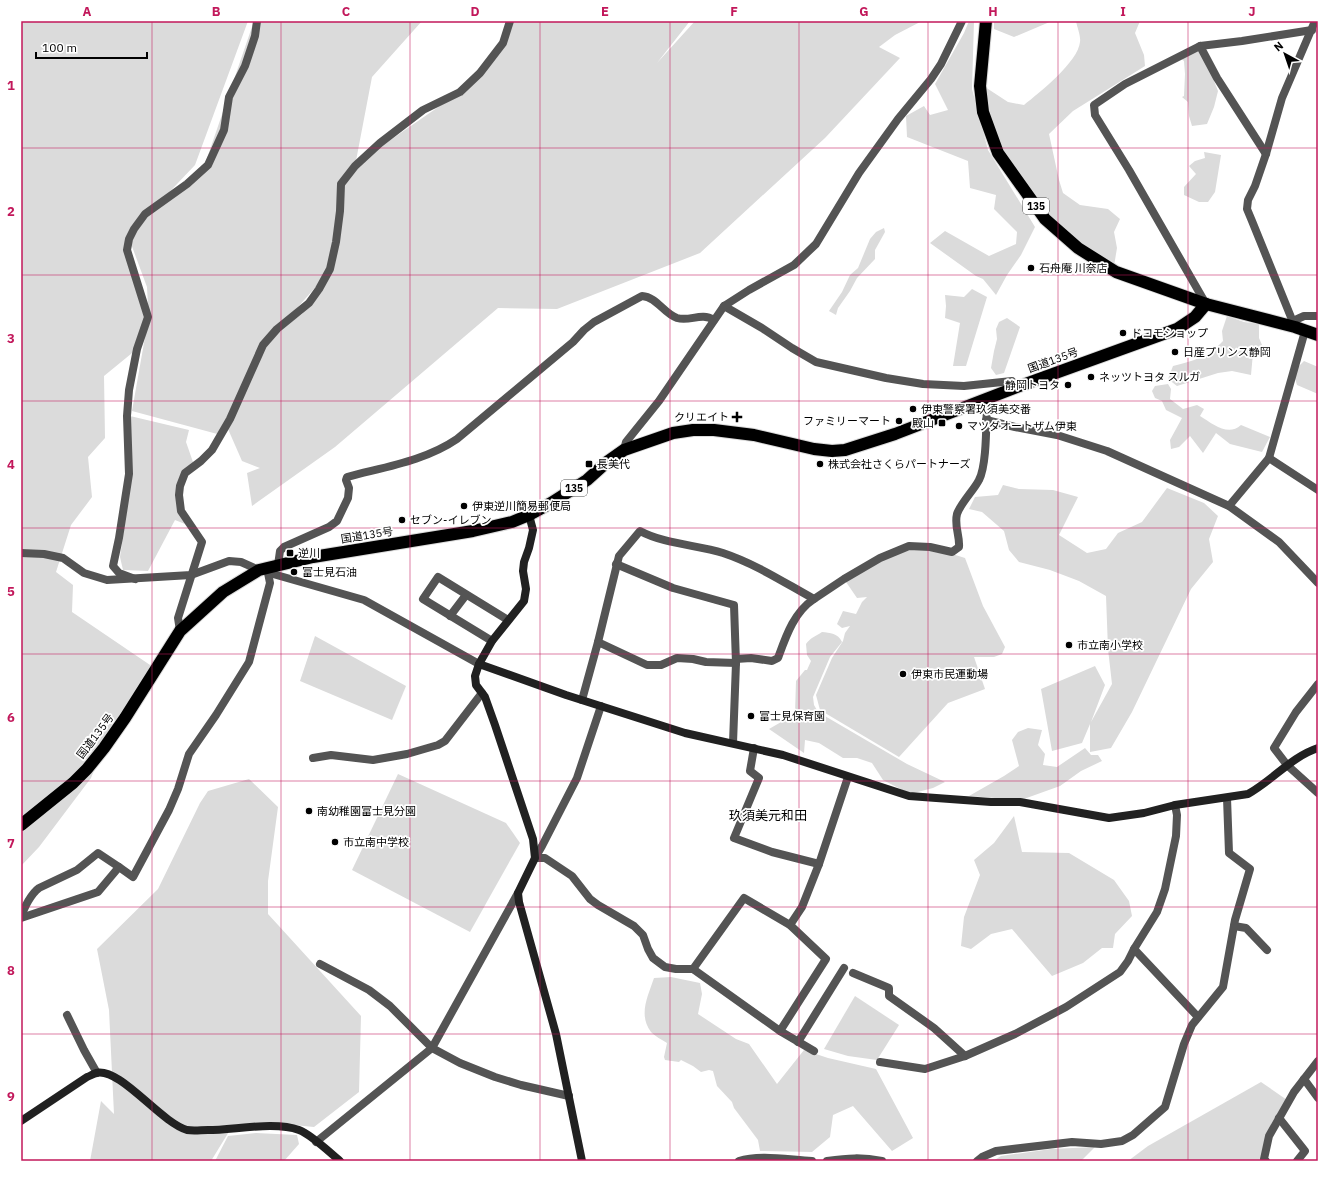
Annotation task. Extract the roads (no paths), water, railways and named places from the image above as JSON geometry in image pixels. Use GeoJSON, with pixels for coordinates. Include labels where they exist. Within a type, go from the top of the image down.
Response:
{"type":"FeatureCollection","features":[{"type":"Feature","properties":{"kind":"highway","name":"135"},"geometry":{"type":"LineString","coordinates":[[986,21],[980,86],[983,112],[998,154],[1045,219],[1078,248],[1116,272],[1206,304],[1297,326],[1318,335]]}},
{"type":"Feature","properties":{"kind":"highway","name":"国道135号"},"geometry":{"type":"LineString","coordinates":[[21,825],[73,783],[87,769],[125,718],[180,631],[223,592],[268,568],[313,557],[473,531],[512,522],[551,503],[587,480],[607,462],[624,450],[673,433],[694,430],[714,430],[754,435],[814,449],[832,451],[845,450],[894,434],[1177,328],[1195,317],[1206,304]]}},
{"type":"Feature","properties":{"kind":"street"},"geometry":{"type":"LineString","coordinates":[[135,579],[119,573],[113,566],[129,474],[126,416],[129,390],[137,349],[148,317],[127,250],[129,239],[145,214],[187,184],[208,166],[224,130],[229,97],[245,66],[257,21]]}},
{"type":"Feature","properties":{"kind":"street"},"geometry":{"type":"LineString","coordinates":[[180,631],[178,618],[202,542],[181,511],[179,495],[180,486],[185,473],[201,461],[215,445],[230,419],[263,344],[277,329],[309,303],[330,269],[340,211],[341,184],[355,166],[380,143],[423,110],[460,92],[476,77],[503,43],[510,21]]}},
{"type":"Feature","properties":{"kind":"street"},"geometry":{"type":"LineString","coordinates":[[624,450],[626,442],[663,395],[724,306],[794,265],[816,244],[859,173],[898,119],[931,79],[941,64],[962,21]]}},
{"type":"Feature","properties":{"kind":"street"},"geometry":{"type":"LineString","coordinates":[[1297,326],[1247,208],[1248,200],[1255,186],[1266,154],[1282,98],[1316,21]]}},
{"type":"Feature","properties":{"kind":"street"},"geometry":{"type":"LineString","coordinates":[[1206,304],[1095,115],[1094,105],[1125,84],[1200,46],[1312,30]]}},
{"type":"Feature","properties":{"kind":"street"},"geometry":{"type":"LineString","coordinates":[[1200,46],[1217,78],[1266,154]]}},
{"type":"Feature","properties":{"kind":"street"},"geometry":{"type":"LineString","coordinates":[[119,867],[98,892],[22,918],[22,913],[35,891],[77,870],[98,853],[119,867],[133,877],[169,810],[178,789],[189,754],[216,715],[249,662],[270,583],[268,568],[284,547],[329,526],[337,520],[348,498],[347,477],[425,456],[445,447],[456,440],[568,347],[594,322],[642,296],[650,297],[676,318],[684,319],[708,316],[714,320]]}},
{"type":"Feature","properties":{"kind":"street"},"geometry":{"type":"LineString","coordinates":[[724,306],[816,362],[886,378],[923,384],[964,386],[1012,381],[1017,387]]}},
{"type":"Feature","properties":{"kind":"street"},"geometry":{"type":"LineString","coordinates":[[1229,506],[1269,458],[1297,326],[1304,316],[1318,316]]}},
{"type":"Feature","properties":{"kind":"street"},"geometry":{"type":"LineString","coordinates":[[598,642],[647,665],[661,665],[678,658],[706,662],[736,661],[751,658],[772,661],[778,658],[788,630],[800,612],[808,603],[844,579],[880,558],[908,546],[930,547],[952,552],[959,547],[960,540],[956,528],[957,513],[979,480],[983,470],[987,404],[985,400]]}},
{"type":"Feature","properties":{"kind":"street"},"geometry":{"type":"LineString","coordinates":[[986,420],[1057,435],[1107,452],[1229,506],[1279,542],[1318,583]]}},
{"type":"Feature","properties":{"kind":"street"},"geometry":{"type":"LineString","coordinates":[[1269,458],[1318,490]]}},
{"type":"Feature","properties":{"kind":"street"},"geometry":{"type":"LineString","coordinates":[[529,515],[532,530],[529,548],[524,562],[523,571],[526,589],[524,600],[492,640],[479,664],[475,676],[476,685],[485,697],[495,725],[533,839],[535,858]]}},
{"type":"Feature","properties":{"kind":"street"},"geometry":{"type":"LineString","coordinates":[[582,700],[598,642],[616,564],[619,556],[640,531],[660,539],[722,553],[747,562],[814,599]]}},
{"type":"Feature","properties":{"kind":"street"},"geometry":{"type":"LineString","coordinates":[[21,553],[44,554],[63,558],[84,573],[107,580],[191,574],[229,561],[268,568],[273,574],[364,600],[479,664],[582,700],[685,733],[783,755],[909,796],[991,802],[1020,802],[1109,818],[1144,813],[1175,805],[1248,794],[1257,789],[1295,758],[1318,748]]}},
{"type":"Feature","properties":{"kind":"street"},"geometry":{"type":"LineString","coordinates":[[616,564],[673,588],[734,605],[736,661],[732,743]]}},
{"type":"Feature","properties":{"kind":"street"},"geometry":{"type":"LineString","coordinates":[[492,640],[424,599],[438,577],[508,620]]}},
{"type":"Feature","properties":{"kind":"street"},"geometry":{"type":"LineString","coordinates":[[450,616],[466,595]]}},
{"type":"Feature","properties":{"kind":"street"},"geometry":{"type":"LineString","coordinates":[[1318,684],[1296,712],[1274,748],[1287,765],[1318,793]]}},
{"type":"Feature","properties":{"kind":"street"},"geometry":{"type":"LineString","coordinates":[[313,758],[331,755],[374,760],[407,754],[438,745],[445,741],[482,693]]}},
{"type":"Feature","properties":{"kind":"street"},"geometry":{"type":"LineString","coordinates":[[316,1142],[432,1048],[518,893],[577,778],[601,706]]}},
{"type":"Feature","properties":{"kind":"street"},"geometry":{"type":"LineString","coordinates":[[754,748],[750,771],[759,778],[734,838],[772,852],[818,864]]}},
{"type":"Feature","properties":{"kind":"street"},"geometry":{"type":"LineString","coordinates":[[790,925],[802,907],[848,777]]}},
{"type":"Feature","properties":{"kind":"street"},"geometry":{"type":"LineString","coordinates":[[977,1161],[982,1157],[996,1151],[1072,1142],[1101,1144],[1122,1141],[1133,1135],[1165,1107],[1184,1044],[1192,1025],[1223,987],[1234,926],[1250,869],[1229,853],[1227,798]]}},
{"type":"Feature","properties":{"kind":"street"},"geometry":{"type":"LineString","coordinates":[[880,1062],[925,1069],[965,1056],[1015,1034],[1066,1007],[1120,972],[1157,912],[1165,889],[1176,836],[1177,815],[1175,805]]}},
{"type":"Feature","properties":{"kind":"street"},"geometry":{"type":"LineString","coordinates":[[535,858],[546,858],[572,876],[590,899],[598,906],[634,926],[643,934],[653,958],[665,967],[676,970],[693,969],[780,1031],[814,1051]]}},
{"type":"Feature","properties":{"kind":"street"},"geometry":{"type":"LineString","coordinates":[[518,893],[528,936],[544,986],[556,1034],[582,1161]]}},
{"type":"Feature","properties":{"kind":"street"},"geometry":{"type":"LineString","coordinates":[[693,969],[744,898],[790,925],[826,959],[780,1031]]}},
{"type":"Feature","properties":{"kind":"street"},"geometry":{"type":"LineString","coordinates":[[1234,926],[1246,928],[1268,950]]}},
{"type":"Feature","properties":{"kind":"street"},"geometry":{"type":"LineString","coordinates":[[1134,949],[1198,1017]]}},
{"type":"Feature","properties":{"kind":"street"},"geometry":{"type":"LineString","coordinates":[[320,964],[369,990],[390,1006],[432,1048],[460,1063],[495,1077],[521,1085],[569,1096]]}},
{"type":"Feature","properties":{"kind":"street"},"geometry":{"type":"LineString","coordinates":[[798,1042],[844,968]]}},
{"type":"Feature","properties":{"kind":"street"},"geometry":{"type":"LineString","coordinates":[[853,973],[889,988],[889,996],[934,1028],[965,1056]]}},
{"type":"Feature","properties":{"kind":"street"},"geometry":{"type":"LineString","coordinates":[[67,1015],[97,1073]]}},
{"type":"Feature","properties":{"kind":"street"},"geometry":{"type":"LineString","coordinates":[[1266,1161],[1264,1159],[1269,1136],[1294,1092],[1318,1061]]}},
{"type":"Feature","properties":{"kind":"street"},"geometry":{"type":"LineString","coordinates":[[21,1121],[87,1077],[97,1073],[116,1077],[165,1118],[187,1130],[222,1130],[250,1127],[288,1128],[305,1133],[340,1161]]}},
{"type":"Feature","properties":{"kind":"street"},"geometry":{"type":"LineString","coordinates":[[1304,1080],[1318,1098]]}},
{"type":"Feature","properties":{"kind":"street"},"geometry":{"type":"LineString","coordinates":[[1279,1118],[1305,1151],[1297,1161]]}},
{"type":"Feature","properties":{"kind":"street"},"geometry":{"type":"LineString","coordinates":[[739,1161],[745,1159],[768,1158],[812,1161]]}},
{"type":"Feature","properties":{"kind":"street"},"geometry":{"type":"LineString","coordinates":[[827,1161],[851,1158],[882,1161]]}},
{"type":"Feature","properties":{"kind":"place","name":"石舟庵 川奈店"},"geometry":{"type":"Point","coordinates":[1031,268]}},
{"type":"Feature","properties":{"kind":"place","name":"ドコモショップ"},"geometry":{"type":"Point","coordinates":[1123,333]}},
{"type":"Feature","properties":{"kind":"place","name":"日産プリンス静岡"},"geometry":{"type":"Point","coordinates":[1175,352]}},
{"type":"Feature","properties":{"kind":"place","name":"ネッツトヨタ スルガ"},"geometry":{"type":"Point","coordinates":[1091,377]}},
{"type":"Feature","properties":{"kind":"place","name":"静岡トヨタ"},"geometry":{"type":"Point","coordinates":[1068,385]}},
{"type":"Feature","properties":{"kind":"place","name":"伊東警察署玖須美交番"},"geometry":{"type":"Point","coordinates":[913,409]}},
{"type":"Feature","properties":{"kind":"place","name":"クリエイト"},"geometry":{"type":"Point","coordinates":[737,417]}},
{"type":"Feature","properties":{"kind":"place","name":"ファミリーマート"},"geometry":{"type":"Point","coordinates":[899,421]}},
{"type":"Feature","properties":{"kind":"place","name":"殿山"},"geometry":{"type":"Point","coordinates":[942,423]}},
{"type":"Feature","properties":{"kind":"place","name":"マツダオートザム伊東"},"geometry":{"type":"Point","coordinates":[959,426]}},
{"type":"Feature","properties":{"kind":"place","name":"長美代"},"geometry":{"type":"Point","coordinates":[589,464]}},
{"type":"Feature","properties":{"kind":"place","name":"株式会社さくらパートナーズ"},"geometry":{"type":"Point","coordinates":[820,464]}},
{"type":"Feature","properties":{"kind":"place","name":"伊東逆川簡易郵便局"},"geometry":{"type":"Point","coordinates":[464,506]}},
{"type":"Feature","properties":{"kind":"place","name":"セブン-イレブン"},"geometry":{"type":"Point","coordinates":[402,520]}},
{"type":"Feature","properties":{"kind":"place","name":"逆川"},"geometry":{"type":"Point","coordinates":[290,553]}},
{"type":"Feature","properties":{"kind":"place","name":"富士見石油"},"geometry":{"type":"Point","coordinates":[294,572]}},
{"type":"Feature","properties":{"kind":"place","name":"市立南小学校"},"geometry":{"type":"Point","coordinates":[1069,645]}},
{"type":"Feature","properties":{"kind":"place","name":"伊東市民運動場"},"geometry":{"type":"Point","coordinates":[903,674]}},
{"type":"Feature","properties":{"kind":"place","name":"富士見保育園"},"geometry":{"type":"Point","coordinates":[751,716]}},
{"type":"Feature","properties":{"kind":"place","name":"南幼稚園富士見分園"},"geometry":{"type":"Point","coordinates":[309,811]}},
{"type":"Feature","properties":{"kind":"place","name":"市立南中学校"},"geometry":{"type":"Point","coordinates":[335,842]}},
{"type":"Feature","properties":{"kind":"district","name":"玖須美元和田"},"geometry":{"type":"Point","coordinates":[768,815]}}]}
